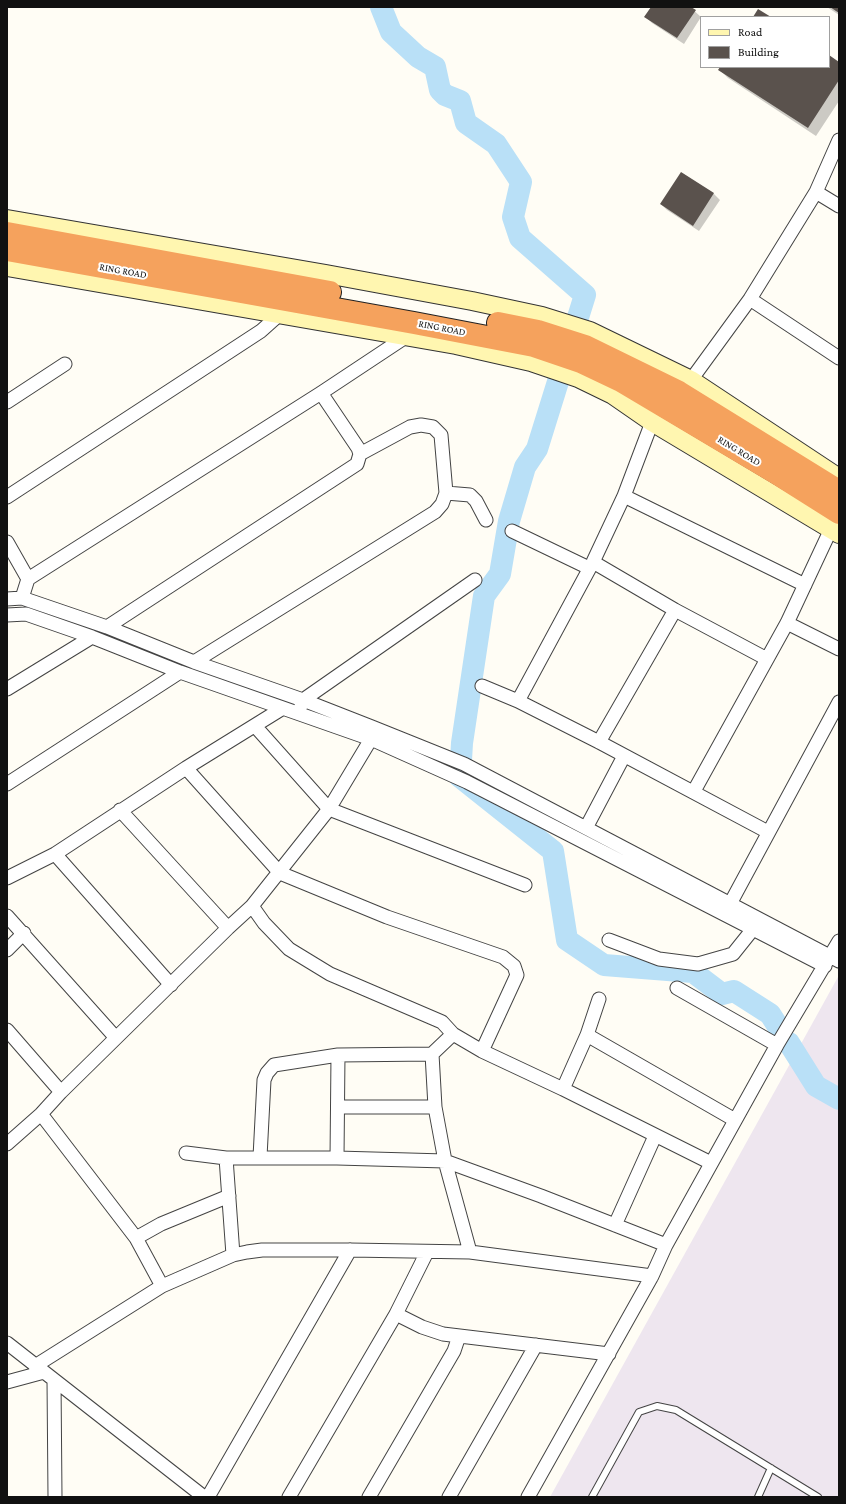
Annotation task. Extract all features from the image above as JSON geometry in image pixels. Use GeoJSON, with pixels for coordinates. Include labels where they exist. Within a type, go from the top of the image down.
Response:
{"type":"FeatureCollection","features":[{"type":"Feature","properties":{"kind":"highway","name":"RING ROAD"},"geometry":{"type":"LineString","coordinates":[[7,233],[536,339],[584,354],[679,392],[839,491]]}},
{"type":"Feature","properties":{"kind":"highway","name":"RING ROAD"},"geometry":{"type":"LineString","coordinates":[[7,250],[414,323],[536,339]]}},
{"type":"Feature","properties":{"kind":"highway","name":"RING ROAD"},"geometry":{"type":"LineString","coordinates":[[584,354],[621,381],[774,472],[836,525]]}},
{"type":"Feature","properties":{"kind":"street"},"geometry":{"type":"LineString","coordinates":[[691,380],[750,299],[816,192],[839,140]]}},
{"type":"Feature","properties":{"kind":"street"},"geometry":{"type":"LineString","coordinates":[[816,192],[839,206]]}},
{"type":"Feature","properties":{"kind":"street"},"geometry":{"type":"LineString","coordinates":[[7,219],[472,301],[536,339],[584,354],[691,380],[839,478]]}},
{"type":"Feature","properties":{"kind":"street"},"geometry":{"type":"LineString","coordinates":[[7,267],[407,336],[536,339]]}},
{"type":"Feature","properties":{"kind":"street"},"geometry":{"type":"LineString","coordinates":[[750,299],[839,358]]}},
{"type":"Feature","properties":{"kind":"street"},"geometry":{"type":"LineString","coordinates":[[7,497],[261,331],[280,314]]}},
{"type":"Feature","properties":{"kind":"street"},"geometry":{"type":"LineString","coordinates":[[22,598],[28,579],[321,393],[407,336]]}},
{"type":"Feature","properties":{"kind":"street"},"geometry":{"type":"LineString","coordinates":[[584,354],[613,395],[652,422],[836,525],[787,623],[694,791]]}},
{"type":"Feature","properties":{"kind":"street"},"geometry":{"type":"LineString","coordinates":[[7,402],[65,364]]}},
{"type":"Feature","properties":{"kind":"street"},"geometry":{"type":"LineString","coordinates":[[107,627],[357,464],[360,454],[358,448],[321,393]]}},
{"type":"Feature","properties":{"kind":"street"},"geometry":{"type":"LineString","coordinates":[[518,701],[591,565],[624,496],[652,422]]}},
{"type":"Feature","properties":{"kind":"street"},"geometry":{"type":"LineString","coordinates":[[194,662],[435,512],[442,504],[446,493],[441,435],[433,427],[421,425],[410,426],[360,454]]}},
{"type":"Feature","properties":{"kind":"street"},"geometry":{"type":"LineString","coordinates":[[446,493],[470,495],[476,501],[486,520]]}},
{"type":"Feature","properties":{"kind":"street"},"geometry":{"type":"LineString","coordinates":[[624,496],[805,585]]}},
{"type":"Feature","properties":{"kind":"street"},"geometry":{"type":"LineString","coordinates":[[512,531],[591,565],[767,659]]}},
{"type":"Feature","properties":{"kind":"street"},"geometry":{"type":"LineString","coordinates":[[7,542],[28,579]]}},
{"type":"Feature","properties":{"kind":"street"},"geometry":{"type":"LineString","coordinates":[[298,713],[303,700],[475,580]]}},
{"type":"Feature","properties":{"kind":"street"},"geometry":{"type":"LineString","coordinates":[[7,599],[22,598],[107,627],[194,662],[303,700],[464,764],[730,904],[832,961]]}},
{"type":"Feature","properties":{"kind":"street"},"geometry":{"type":"LineString","coordinates":[[599,742],[675,610]]}},
{"type":"Feature","properties":{"kind":"street"},"geometry":{"type":"LineString","coordinates":[[7,615],[26,614],[92,637],[180,672],[371,739],[467,782],[752,929],[832,961]]}},
{"type":"Feature","properties":{"kind":"street"},"geometry":{"type":"LineString","coordinates":[[787,623],[839,649]]}},
{"type":"Feature","properties":{"kind":"street"},"geometry":{"type":"LineString","coordinates":[[7,690],[92,637]]}},
{"type":"Feature","properties":{"kind":"street"},"geometry":{"type":"LineString","coordinates":[[7,784],[180,672]]}},
{"type":"Feature","properties":{"kind":"street"},"geometry":{"type":"LineString","coordinates":[[482,686],[518,701],[599,742],[694,791],[768,832]]}},
{"type":"Feature","properties":{"kind":"street"},"geometry":{"type":"LineString","coordinates":[[730,904],[839,702]]}},
{"type":"Feature","properties":{"kind":"street"},"geometry":{"type":"LineString","coordinates":[[7,878],[55,854],[120,810],[284,708]]}},
{"type":"Feature","properties":{"kind":"street"},"geometry":{"type":"LineString","coordinates":[[255,726],[329,810],[525,884]]}},
{"type":"Feature","properties":{"kind":"street"},"geometry":{"type":"LineString","coordinates":[[7,1144],[42,1114],[61,1092],[252,906],[329,810],[371,739]]}},
{"type":"Feature","properties":{"kind":"street"},"geometry":{"type":"LineString","coordinates":[[586,828],[624,756]]}},
{"type":"Feature","properties":{"kind":"street"},"geometry":{"type":"LineString","coordinates":[[186,768],[280,873],[387,917],[503,957],[514,966],[517,975],[482,1051]]}},
{"type":"Feature","properties":{"kind":"street"},"geometry":{"type":"LineString","coordinates":[[120,810],[228,928]]}},
{"type":"Feature","properties":{"kind":"street"},"geometry":{"type":"LineString","coordinates":[[55,854],[171,985]]}},
{"type":"Feature","properties":{"kind":"street"},"geometry":{"type":"LineString","coordinates":[[252,906],[264,923],[289,949],[330,974],[442,1022],[453,1034],[482,1051],[563,1089],[711,1163]]}},
{"type":"Feature","properties":{"kind":"street"},"geometry":{"type":"LineString","coordinates":[[7,916],[24,933],[116,1038]]}},
{"type":"Feature","properties":{"kind":"street"},"geometry":{"type":"LineString","coordinates":[[609,940],[659,959],[698,964],[733,954],[752,929]]}},
{"type":"Feature","properties":{"kind":"street"},"geometry":{"type":"LineString","coordinates":[[7,950],[24,933]]}},
{"type":"Feature","properties":{"kind":"street"},"geometry":{"type":"LineString","coordinates":[[528,1497],[652,1276],[666,1245],[777,1045],[832,961],[839,941]]}},
{"type":"Feature","properties":{"kind":"street"},"geometry":{"type":"LineString","coordinates":[[677,988],[777,1045]]}},
{"type":"Feature","properties":{"kind":"street"},"geometry":{"type":"LineString","coordinates":[[563,1089],[587,1036],[599,999]]}},
{"type":"Feature","properties":{"kind":"street"},"geometry":{"type":"LineString","coordinates":[[7,1030],[61,1092]]}},
{"type":"Feature","properties":{"kind":"street"},"geometry":{"type":"LineString","coordinates":[[260,1157],[264,1080],[267,1073],[274,1065],[338,1055],[432,1054],[453,1034]]}},
{"type":"Feature","properties":{"kind":"street"},"geometry":{"type":"LineString","coordinates":[[587,1036],[735,1120]]}},
{"type":"Feature","properties":{"kind":"street"},"geometry":{"type":"LineString","coordinates":[[432,1054],[435,1107],[445,1161],[470,1252]]}},
{"type":"Feature","properties":{"kind":"street"},"geometry":{"type":"LineString","coordinates":[[338,1055],[338,1158]]}},
{"type":"Feature","properties":{"kind":"street"},"geometry":{"type":"LineString","coordinates":[[338,1107],[435,1107]]}},
{"type":"Feature","properties":{"kind":"street"},"geometry":{"type":"LineString","coordinates":[[42,1114],[136,1238],[162,1286]]}},
{"type":"Feature","properties":{"kind":"street"},"geometry":{"type":"LineString","coordinates":[[615,1225],[656,1136]]}},
{"type":"Feature","properties":{"kind":"street"},"geometry":{"type":"LineString","coordinates":[[186,1153],[226,1158],[338,1158],[445,1161],[666,1245]]}},
{"type":"Feature","properties":{"kind":"street"},"geometry":{"type":"LineString","coordinates":[[226,1158],[233,1256]]}},
{"type":"Feature","properties":{"kind":"street"},"geometry":{"type":"LineString","coordinates":[[136,1238],[161,1224],[229,1196]]}},
{"type":"Feature","properties":{"kind":"street"},"geometry":{"type":"LineString","coordinates":[[7,1382],[44,1373],[162,1286],[233,1256],[262,1250],[470,1252],[652,1276]]}},
{"type":"Feature","properties":{"kind":"street"},"geometry":{"type":"LineString","coordinates":[[208,1497],[350,1250]]}},
{"type":"Feature","properties":{"kind":"street"},"geometry":{"type":"LineString","coordinates":[[289,1497],[396,1314],[427,1252]]}},
{"type":"Feature","properties":{"kind":"street"},"geometry":{"type":"LineString","coordinates":[[396,1314],[422,1327],[444,1334],[609,1354]]}},
{"type":"Feature","properties":{"kind":"street"},"geometry":{"type":"LineString","coordinates":[[369,1497],[454,1351],[459,1336]]}},
{"type":"Feature","properties":{"kind":"street"},"geometry":{"type":"LineString","coordinates":[[7,1343],[204,1497]]}},
{"type":"Feature","properties":{"kind":"street"},"geometry":{"type":"LineString","coordinates":[[449,1497],[536,1345]]}},
{"type":"Feature","properties":{"kind":"street"},"geometry":{"type":"LineString","coordinates":[[44,1373],[57,1496]]}},
{"type":"Feature","properties":{"kind":"lane"},"geometry":{"type":"LineString","coordinates":[[592,1497],[639,1412],[657,1406],[676,1410],[818,1497]]}},
{"type":"Feature","properties":{"kind":"lane"},"geometry":{"type":"LineString","coordinates":[[758,1497],[771,1468]]}},
{"type":"Feature","properties":{"kind":"shaded area"},"geometry":{"type":"Polygon","coordinates":[[[838,977],[839,1497],[550,1497],[838,977]]]}},
{"type":"Feature","properties":{"kind":"building"},"geometry":{"type":"Polygon","coordinates":[[[651,7],[691,7],[696,10],[677,38],[644,17],[651,7]]]}},
{"type":"Feature","properties":{"kind":"building"},"geometry":{"type":"Polygon","coordinates":[[[830,7],[839,7],[839,13],[830,7]]]}},
{"type":"Feature","properties":{"kind":"building"},"geometry":{"type":"Polygon","coordinates":[[[758,9],[769,16],[754,16],[758,9]]]}},
{"type":"Feature","properties":{"kind":"building"},"geometry":{"type":"Polygon","coordinates":[[[830,56],[839,62],[839,80],[808,128],[718,70],[719,68],[830,68],[830,56]]]}},
{"type":"Feature","properties":{"kind":"building"},"geometry":{"type":"Polygon","coordinates":[[[681,172],[714,193],[693,226],[660,204],[681,172]]]}},
{"type":"Feature","properties":{"kind":"waterway"},"geometry":{"type":"LineString","coordinates":[[381,7],[391,32],[418,57],[435,67],[440,90],[445,95],[460,101],[466,123],[496,144],[521,182],[513,217],[520,238],[585,295],[537,449],[525,467],[509,521],[500,574],[484,596],[462,743],[460,777],[553,851],[567,940],[604,965],[693,972],[722,994],[734,991],[770,1014],[779,1028]]}},
{"type":"Feature","properties":{"kind":"waterway"},"geometry":{"type":"LineString","coordinates":[[789,1043],[816,1086],[839,1099]]}}]}
